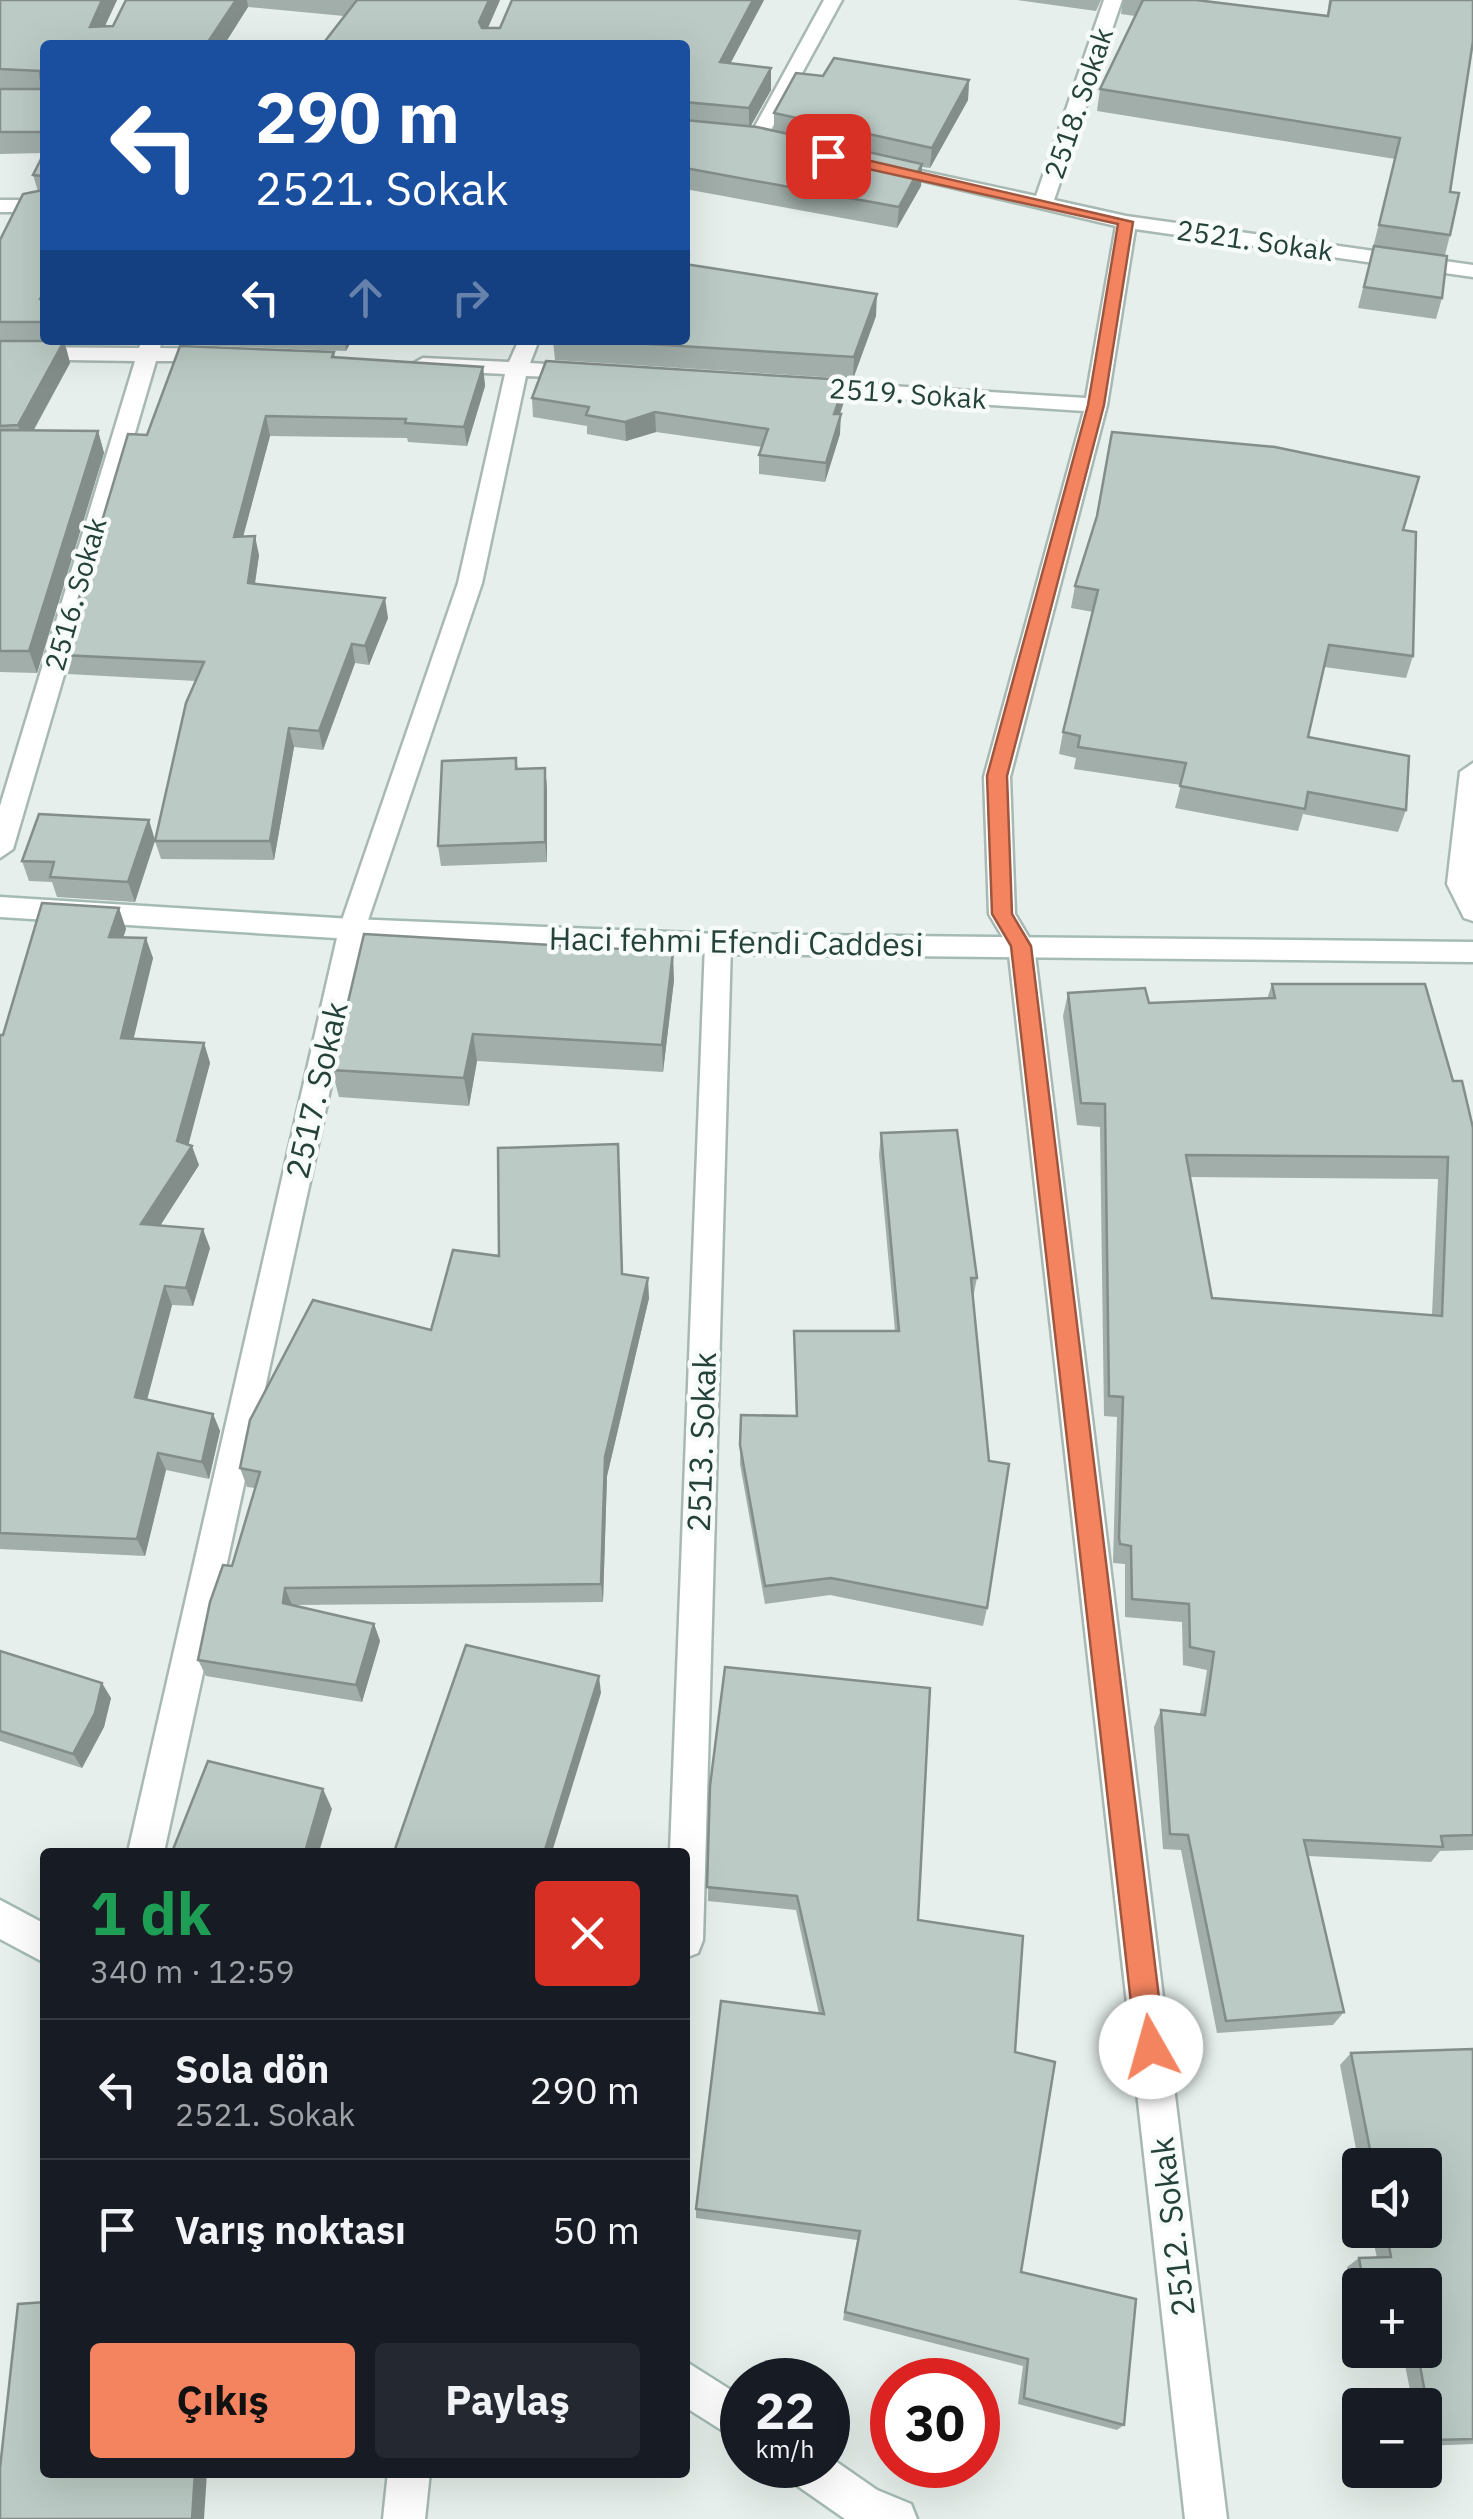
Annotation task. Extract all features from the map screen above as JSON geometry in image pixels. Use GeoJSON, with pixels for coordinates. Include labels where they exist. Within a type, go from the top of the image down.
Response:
{"type":"FeatureCollection","features":[{"type":"Feature","properties":{"kind":"street"},"geometry":{"type":"LineString","coordinates":[[757,140],[833,0]]}},
{"type":"Feature","properties":{"kind":"street","name":"2518. Sokak"},"geometry":{"type":"LineString","coordinates":[[1042,206],[1113,0]]}},
{"type":"Feature","properties":{"kind":"street","name":"2521. Sokak"},"geometry":{"type":"LineString","coordinates":[[871,166],[1126,222],[1473,271]]}},
{"type":"Feature","properties":{"kind":"street"},"geometry":{"type":"LineString","coordinates":[[0,206],[40,206]]}},
{"type":"Feature","properties":{"kind":"street","name":"2512. Sokak"},"geometry":{"type":"LineString","coordinates":[[1126,222],[1096,405],[997,776],[1002,914],[1021,946],[1206,2519]]}},
{"type":"Feature","properties":{"kind":"street","name":"2517. Sokak"},"geometry":{"type":"LineString","coordinates":[[147,1848],[352,928],[470,583],[517,368],[527,345]]}},
{"type":"Feature","properties":{"kind":"street"},"geometry":{"type":"LineString","coordinates":[[0,354],[150,346],[244,356]]}},
{"type":"Feature","properties":{"kind":"street","name":"2516. Sokak"},"geometry":{"type":"LineString","coordinates":[[0,849],[150,346]]}},
{"type":"Feature","properties":{"kind":"street"},"geometry":{"type":"LineString","coordinates":[[400,363],[613,374]]}},
{"type":"Feature","properties":{"kind":"street","name":"2519. Sokak"},"geometry":{"type":"LineString","coordinates":[[787,386],[1096,405]]}},
{"type":"Feature","properties":{"kind":"street"},"geometry":{"type":"LineString","coordinates":[[1473,772],[1460,884],[1473,911]]}},
{"type":"Feature","properties":{"kind":"street","name":"Haci fehmi Efendi Caddesi"},"geometry":{"type":"LineString","coordinates":[[0,906],[352,928],[718,944],[1473,952]]}},
{"type":"Feature","properties":{"kind":"street","name":"2513. Sokak"},"geometry":{"type":"LineString","coordinates":[[688,1848],[718,944]]}},
{"type":"Feature","properties":{"kind":"street"},"geometry":{"type":"LineString","coordinates":[[0,1918],[40,1942]]}},
{"type":"Feature","properties":{"kind":"street"},"geometry":{"type":"LineString","coordinates":[[690,2386],[720,2407]]}},
{"type":"Feature","properties":{"kind":"street"},"geometry":{"type":"LineString","coordinates":[[404,2519],[408,2478]]}},
{"type":"Feature","properties":{"kind":"street"},"geometry":{"type":"LineString","coordinates":[[837,2488],[862,2506],[896,2519]]}},
{"type":"Feature","properties":{"kind":"building"},"geometry":{"type":"Polygon","coordinates":[[[0,0],[102,0],[90,27],[113,26],[126,0],[236,0],[209,40],[40,40],[40,71],[0,69],[0,0]]]}},
{"type":"Feature","properties":{"kind":"building"},"geometry":{"type":"Polygon","coordinates":[[[357,0],[489,0],[479,22],[482,28],[500,28],[512,0],[753,0],[720,62],[771,68],[749,108],[690,102],[690,40],[326,40],[357,0]]]}},
{"type":"Feature","properties":{"kind":"building"},"geometry":{"type":"Polygon","coordinates":[[[1143,0],[1196,0],[1328,16],[1331,0],[1473,0],[1473,41],[1450,192],[1459,193],[1450,235],[1379,225],[1400,138],[1100,89],[1143,0]]]}},
{"type":"Feature","properties":{"kind":"building"},"geometry":{"type":"Polygon","coordinates":[[[834,58],[969,80],[932,148],[774,113],[796,73],[823,76],[834,58]]]}},
{"type":"Feature","properties":{"kind":"building"},"geometry":{"type":"Polygon","coordinates":[[[0,89],[40,89],[40,132],[0,132],[0,89]]]}},
{"type":"Feature","properties":{"kind":"building"},"geometry":{"type":"Polygon","coordinates":[[[690,120],[757,127],[922,164],[899,207],[690,169],[690,120]]]}},
{"type":"Feature","properties":{"kind":"building"},"geometry":{"type":"Polygon","coordinates":[[[40,191],[40,322],[0,322],[0,240],[23,194],[40,191]]]}},
{"type":"Feature","properties":{"kind":"building"},"geometry":{"type":"Polygon","coordinates":[[[1374,246],[1447,256],[1442,298],[1364,287],[1374,246]]]}},
{"type":"Feature","properties":{"kind":"building"},"geometry":{"type":"Polygon","coordinates":[[[690,265],[877,294],[854,357],[664,345],[690,345],[690,265]]]}},
{"type":"Feature","properties":{"kind":"building"},"geometry":{"type":"Polygon","coordinates":[[[0,341],[62,345],[18,425],[0,426],[0,341]]]}},
{"type":"Feature","properties":{"kind":"building"},"geometry":{"type":"Polygon","coordinates":[[[180,346],[334,352],[332,357],[483,367],[464,427],[405,423],[406,419],[266,416],[234,537],[255,536],[248,583],[385,598],[365,646],[352,644],[319,731],[289,728],[270,841],[155,841],[186,703],[204,662],[62,655],[128,434],[147,435],[180,346]]]}},
{"type":"Feature","properties":{"kind":"building"},"geometry":{"type":"Polygon","coordinates":[[[546,361],[846,380],[834,414],[841,414],[826,463],[759,455],[768,429],[655,412],[625,422],[586,415],[589,407],[532,398],[546,361]]]}},
{"type":"Feature","properties":{"kind":"building"},"geometry":{"type":"Polygon","coordinates":[[[0,430],[98,431],[29,651],[0,651],[0,430]]]}},
{"type":"Feature","properties":{"kind":"building"},"geometry":{"type":"Polygon","coordinates":[[[1112,432],[1275,447],[1419,477],[1403,530],[1416,532],[1413,656],[1329,645],[1308,737],[1409,756],[1406,810],[1308,792],[1305,809],[1180,786],[1186,763],[1078,747],[1080,736],[1063,732],[1098,590],[1075,586],[1097,516],[1112,432]]]}},
{"type":"Feature","properties":{"kind":"building"},"geometry":{"type":"Polygon","coordinates":[[[516,758],[516,769],[545,768],[545,842],[438,846],[442,761],[516,758]]]}},
{"type":"Feature","properties":{"kind":"building"},"geometry":{"type":"Polygon","coordinates":[[[39,814],[149,820],[128,882],[50,877],[54,862],[22,861],[39,814]]]}},
{"type":"Feature","properties":{"kind":"building"},"geometry":{"type":"Polygon","coordinates":[[[42,903],[119,908],[109,937],[146,938],[121,1038],[204,1043],[177,1141],[192,1146],[141,1224],[203,1229],[186,1288],[165,1286],[135,1397],[213,1414],[202,1462],[158,1453],[137,1539],[0,1533],[0,1035],[42,903]]]}},
{"type":"Feature","properties":{"kind":"building"},"geometry":{"type":"Polygon","coordinates":[[[364,934],[673,952],[662,1045],[473,1034],[464,1078],[332,1070],[364,934]]]}},
{"type":"Feature","properties":{"kind":"building"},"geometry":{"type":"Polygon","coordinates":[[[1272,984],[1425,984],[1453,1081],[1462,1081],[1473,1128],[1473,1835],[1441,1836],[1443,1847],[1304,1840],[1344,2012],[1226,2021],[1188,1835],[1170,1834],[1161,1710],[1205,1715],[1214,1652],[1190,1647],[1189,1604],[1132,1599],[1131,1546],[1120,1544],[1119,1538],[1123,1397],[1109,1396],[1105,1104],[1081,1103],[1068,993],[1145,988],[1149,1003],[1275,998],[1272,984]],[[1186,1155],[1212,1298],[1442,1316],[1448,1157],[1186,1155]]]}},
{"type":"Feature","properties":{"kind":"building"},"geometry":{"type":"Polygon","coordinates":[[[957,1130],[977,1278],[971,1278],[989,1461],[1009,1464],[987,1608],[831,1578],[765,1586],[740,1445],[741,1415],[797,1416],[794,1331],[899,1331],[881,1133],[957,1130]]]}},
{"type":"Feature","properties":{"kind":"building"},"geometry":{"type":"Polygon","coordinates":[[[618,1144],[622,1274],[648,1278],[605,1457],[601,1584],[285,1588],[283,1603],[374,1624],[356,1685],[198,1660],[210,1602],[223,1565],[232,1566],[260,1472],[240,1468],[250,1420],[313,1300],[431,1330],[453,1250],[499,1256],[498,1148],[618,1144]]]}},
{"type":"Feature","properties":{"kind":"building"},"geometry":{"type":"Polygon","coordinates":[[[466,1645],[599,1676],[546,1848],[395,1848],[466,1645]]]}},
{"type":"Feature","properties":{"kind":"building"},"geometry":{"type":"Polygon","coordinates":[[[0,1651],[102,1683],[95,1713],[73,1754],[0,1731],[0,1651]]]}},
{"type":"Feature","properties":{"kind":"building"},"geometry":{"type":"Polygon","coordinates":[[[725,1667],[930,1688],[918,1920],[1023,1936],[1015,2052],[1055,2062],[1021,2272],[1136,2299],[1124,2425],[1024,2398],[1028,2359],[845,2312],[860,2231],[696,2209],[721,2001],[824,2014],[797,1896],[707,1887],[710,1786],[725,1667]]]}},
{"type":"Feature","properties":{"kind":"building"},"geometry":{"type":"Polygon","coordinates":[[[208,1761],[323,1789],[306,1848],[174,1848],[208,1761]]]}},
{"type":"Feature","properties":{"kind":"building"},"geometry":{"type":"Polygon","coordinates":[[[1473,2049],[1473,2439],[1442,2440],[1442,2388],[1424,2388],[1420,2368],[1442,2368],[1442,2268],[1361,2268],[1359,2258],[1391,2257],[1389,2248],[1442,2248],[1442,2148],[1370,2148],[1351,2053],[1473,2049]]]}},
{"type":"Feature","properties":{"kind":"building"},"geometry":{"type":"Polygon","coordinates":[[[40,2302],[40,2478],[195,2478],[192,2519],[0,2519],[0,2468],[18,2304],[40,2302]]]}},
{"type":"Feature","properties":{"kind":"route"},"geometry":{"type":"LineString","coordinates":[[828,156],[1126,222],[1096,405],[997,776],[1002,914],[1021,946],[1151,2047]]}}]}
